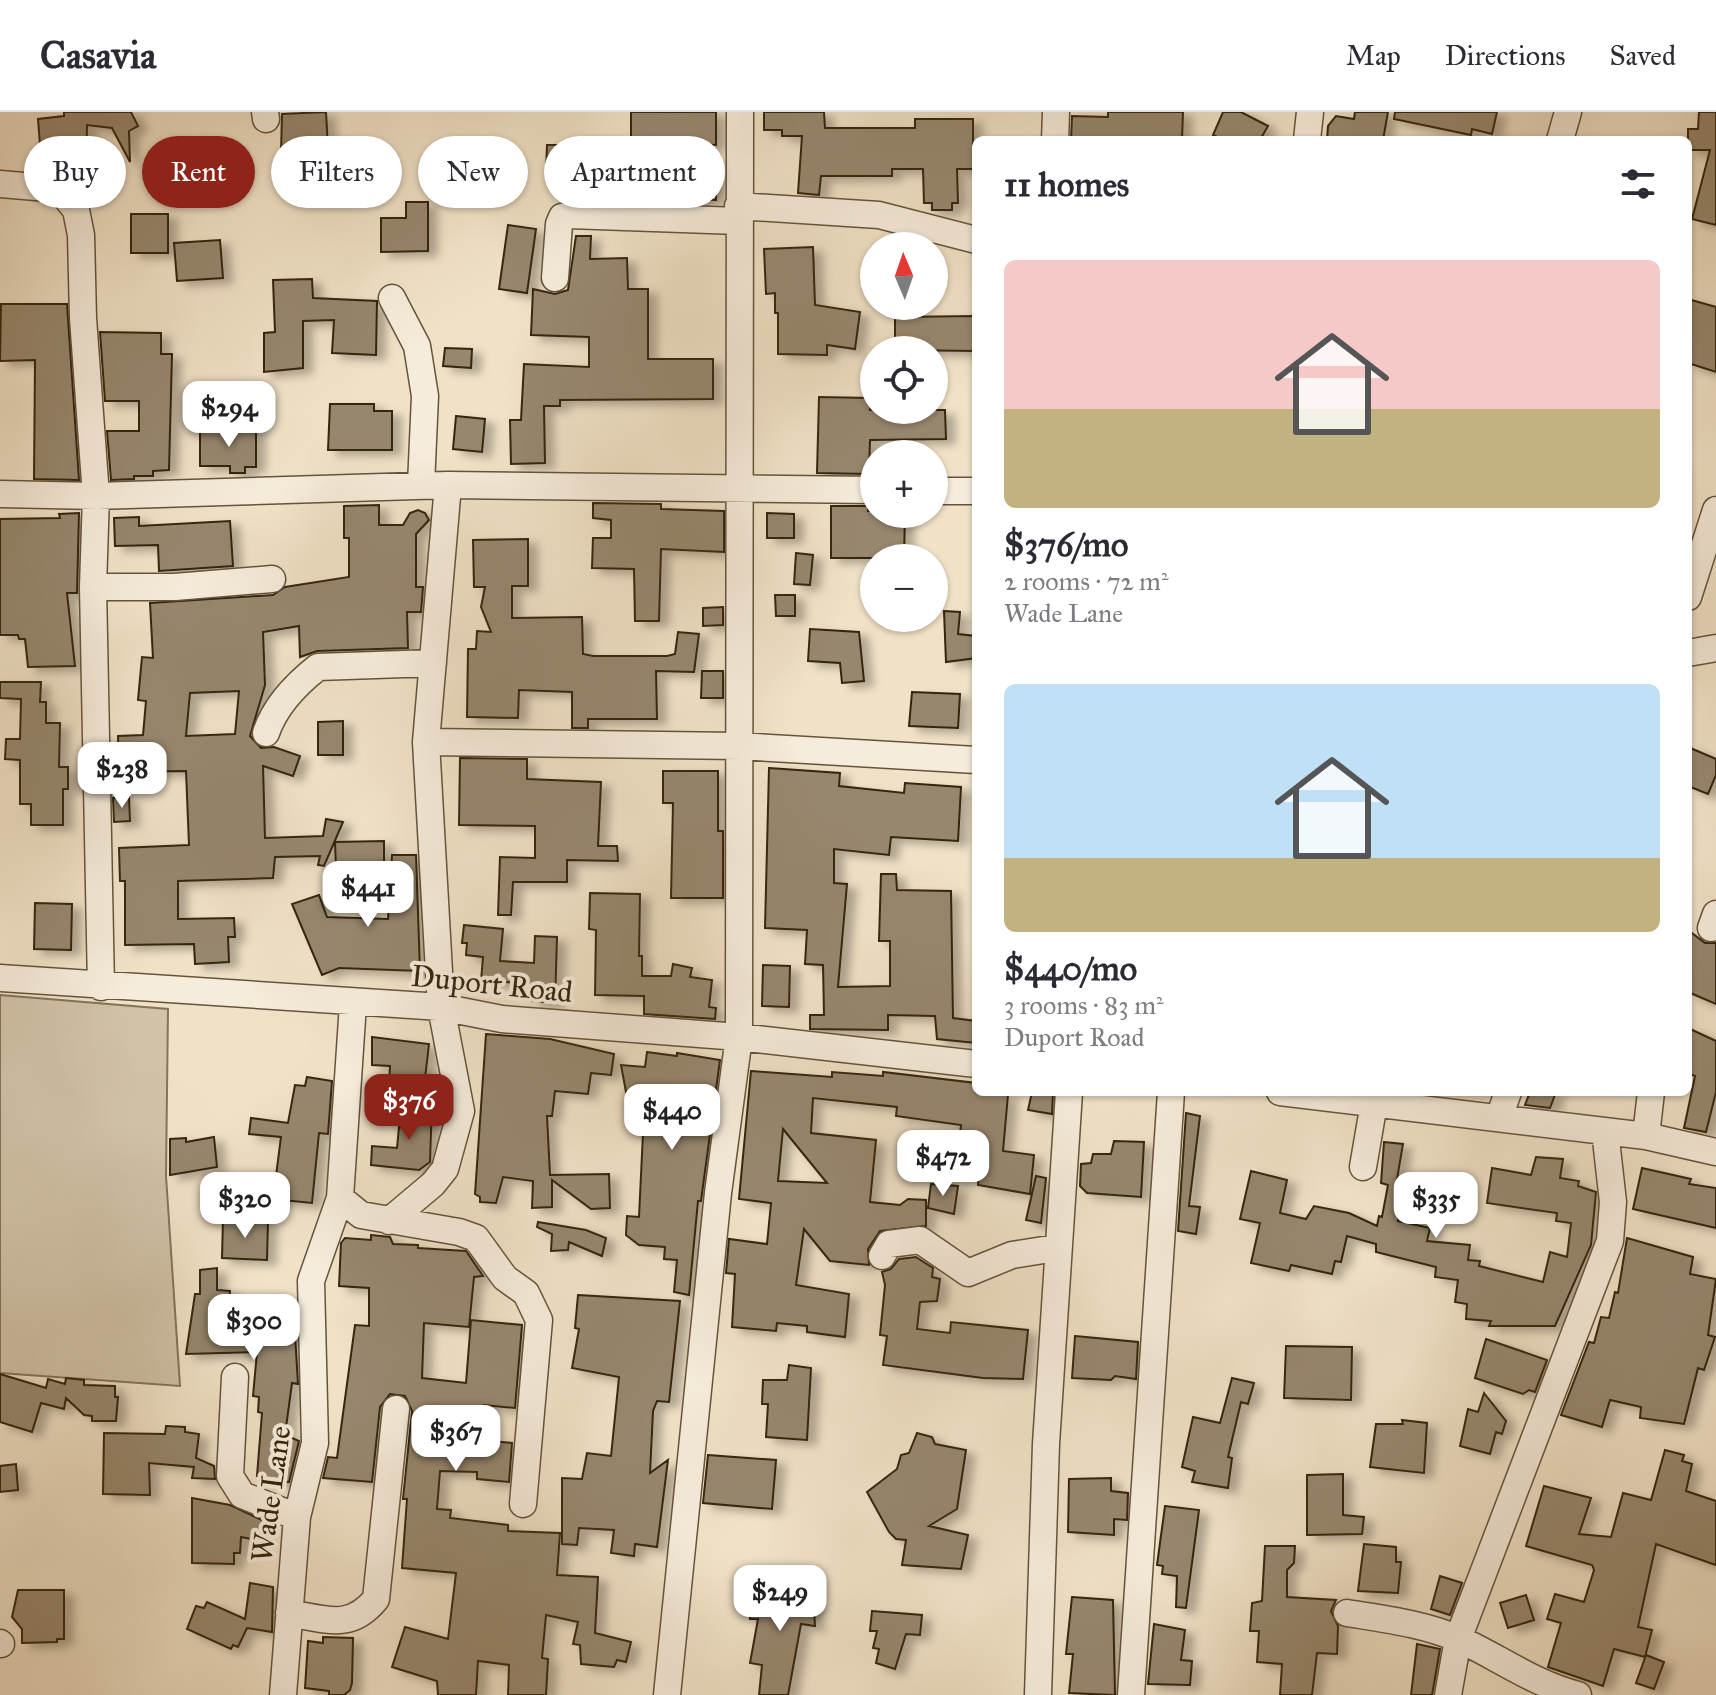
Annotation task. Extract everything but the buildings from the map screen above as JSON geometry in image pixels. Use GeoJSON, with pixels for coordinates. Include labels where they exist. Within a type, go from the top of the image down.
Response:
{"type":"FeatureCollection","features":[{"type":"Feature","properties":{"kind":"street"},"geometry":{"type":"LineString","coordinates":[[667,1695],[718,1193],[739,1037],[740,112]]}},
{"type":"Feature","properties":{"kind":"street"},"geometry":{"type":"LineString","coordinates":[[1055,136],[1056,112]]}},
{"type":"Feature","properties":{"kind":"street"},"geometry":{"type":"LineString","coordinates":[[1307,136],[1310,112]]}},
{"type":"Feature","properties":{"kind":"street"},"geometry":{"type":"LineString","coordinates":[[1561,136],[1568,112]]}},
{"type":"Feature","properties":{"kind":"street"},"geometry":{"type":"LineString","coordinates":[[0,184],[59,189],[76,210],[81,235],[83,318],[96,496],[93,587],[101,987]]}},
{"type":"Feature","properties":{"kind":"street"},"geometry":{"type":"LineString","coordinates":[[555,278],[559,224],[562,217],[569,215],[879,215],[972,239]]}},
{"type":"Feature","properties":{"kind":"street"},"geometry":{"type":"LineString","coordinates":[[392,298],[417,346],[425,396],[421,485]]}},
{"type":"Feature","properties":{"kind":"street"},"geometry":{"type":"LineString","coordinates":[[0,494],[96,496],[421,485],[860,490]]}},
{"type":"Feature","properties":{"kind":"street"},"geometry":{"type":"LineString","coordinates":[[389,1221],[433,1184],[445,1169],[461,1111],[441,1007],[426,742],[448,485]]}},
{"type":"Feature","properties":{"kind":"street"},"geometry":{"type":"LineString","coordinates":[[948,491],[972,491]]}},
{"type":"Feature","properties":{"kind":"street"},"geometry":{"type":"LineString","coordinates":[[1692,578],[1705,516]]}},
{"type":"Feature","properties":{"kind":"street"},"geometry":{"type":"LineString","coordinates":[[93,587],[175,587],[272,579]]}},
{"type":"Feature","properties":{"kind":"street"},"geometry":{"type":"LineString","coordinates":[[1692,652],[1716,648]]}},
{"type":"Feature","properties":{"kind":"street"},"geometry":{"type":"LineString","coordinates":[[266,733],[272,714],[302,679],[318,667],[433,663]]}},
{"type":"Feature","properties":{"kind":"street"},"geometry":{"type":"LineString","coordinates":[[426,742],[738,746],[972,760]]}},
{"type":"Feature","properties":{"kind":"street","name":"Duport Road"},"geometry":{"type":"LineString","coordinates":[[0,978],[353,1004],[441,1007],[502,1019],[739,1037],[972,1064]]}},
{"type":"Feature","properties":{"kind":"street","name":"Wade Lane"},"geometry":{"type":"LineString","coordinates":[[283,1695],[297,1517],[315,1443],[311,1281],[340,1198],[353,1004]]}},
{"type":"Feature","properties":{"kind":"street"},"geometry":{"type":"LineString","coordinates":[[1038,1695],[1056,1248],[1069,1096]]}},
{"type":"Feature","properties":{"kind":"street"},"geometry":{"type":"LineString","coordinates":[[1131,1695],[1171,1096]]}},
{"type":"Feature","properties":{"kind":"street"},"geometry":{"type":"LineString","coordinates":[[1314,1096],[1646,1136],[1716,1152]]}},
{"type":"Feature","properties":{"kind":"street"},"geometry":{"type":"LineString","coordinates":[[1499,1118],[1507,1096]]}},
{"type":"Feature","properties":{"kind":"street"},"geometry":{"type":"LineString","coordinates":[[1646,1136],[1651,1096]]}},
{"type":"Feature","properties":{"kind":"street"},"geometry":{"type":"LineString","coordinates":[[1363,1167],[1374,1103]]}},
{"type":"Feature","properties":{"kind":"street"},"geometry":{"type":"LineString","coordinates":[[1448,1695],[1458,1639],[1610,1241],[1613,1202],[1605,1131]]}},
{"type":"Feature","properties":{"kind":"street"},"geometry":{"type":"LineString","coordinates":[[340,1198],[361,1215],[459,1232],[476,1238],[505,1278],[526,1293],[539,1320],[523,1504]]}},
{"type":"Feature","properties":{"kind":"street"},"geometry":{"type":"LineString","coordinates":[[882,1256],[889,1244],[920,1240],[965,1281],[1012,1255],[1056,1248]]}},
{"type":"Feature","properties":{"kind":"street"},"geometry":{"type":"LineString","coordinates":[[235,1377],[230,1476],[242,1495],[297,1517]]}},
{"type":"Feature","properties":{"kind":"street"},"geometry":{"type":"LineString","coordinates":[[289,1613],[344,1622],[363,1614],[376,1599],[396,1409]]}},
{"type":"Feature","properties":{"kind":"street"},"geometry":{"type":"LineString","coordinates":[[1347,1613],[1399,1622],[1458,1639],[1550,1688],[1578,1695]]}},
{"type":"Feature","properties":{"kind":"shaded area"},"geometry":{"type":"Polygon","coordinates":[[[0,995],[168,1009],[166,1176],[180,1386],[0,1373],[0,995]]]}}]}
